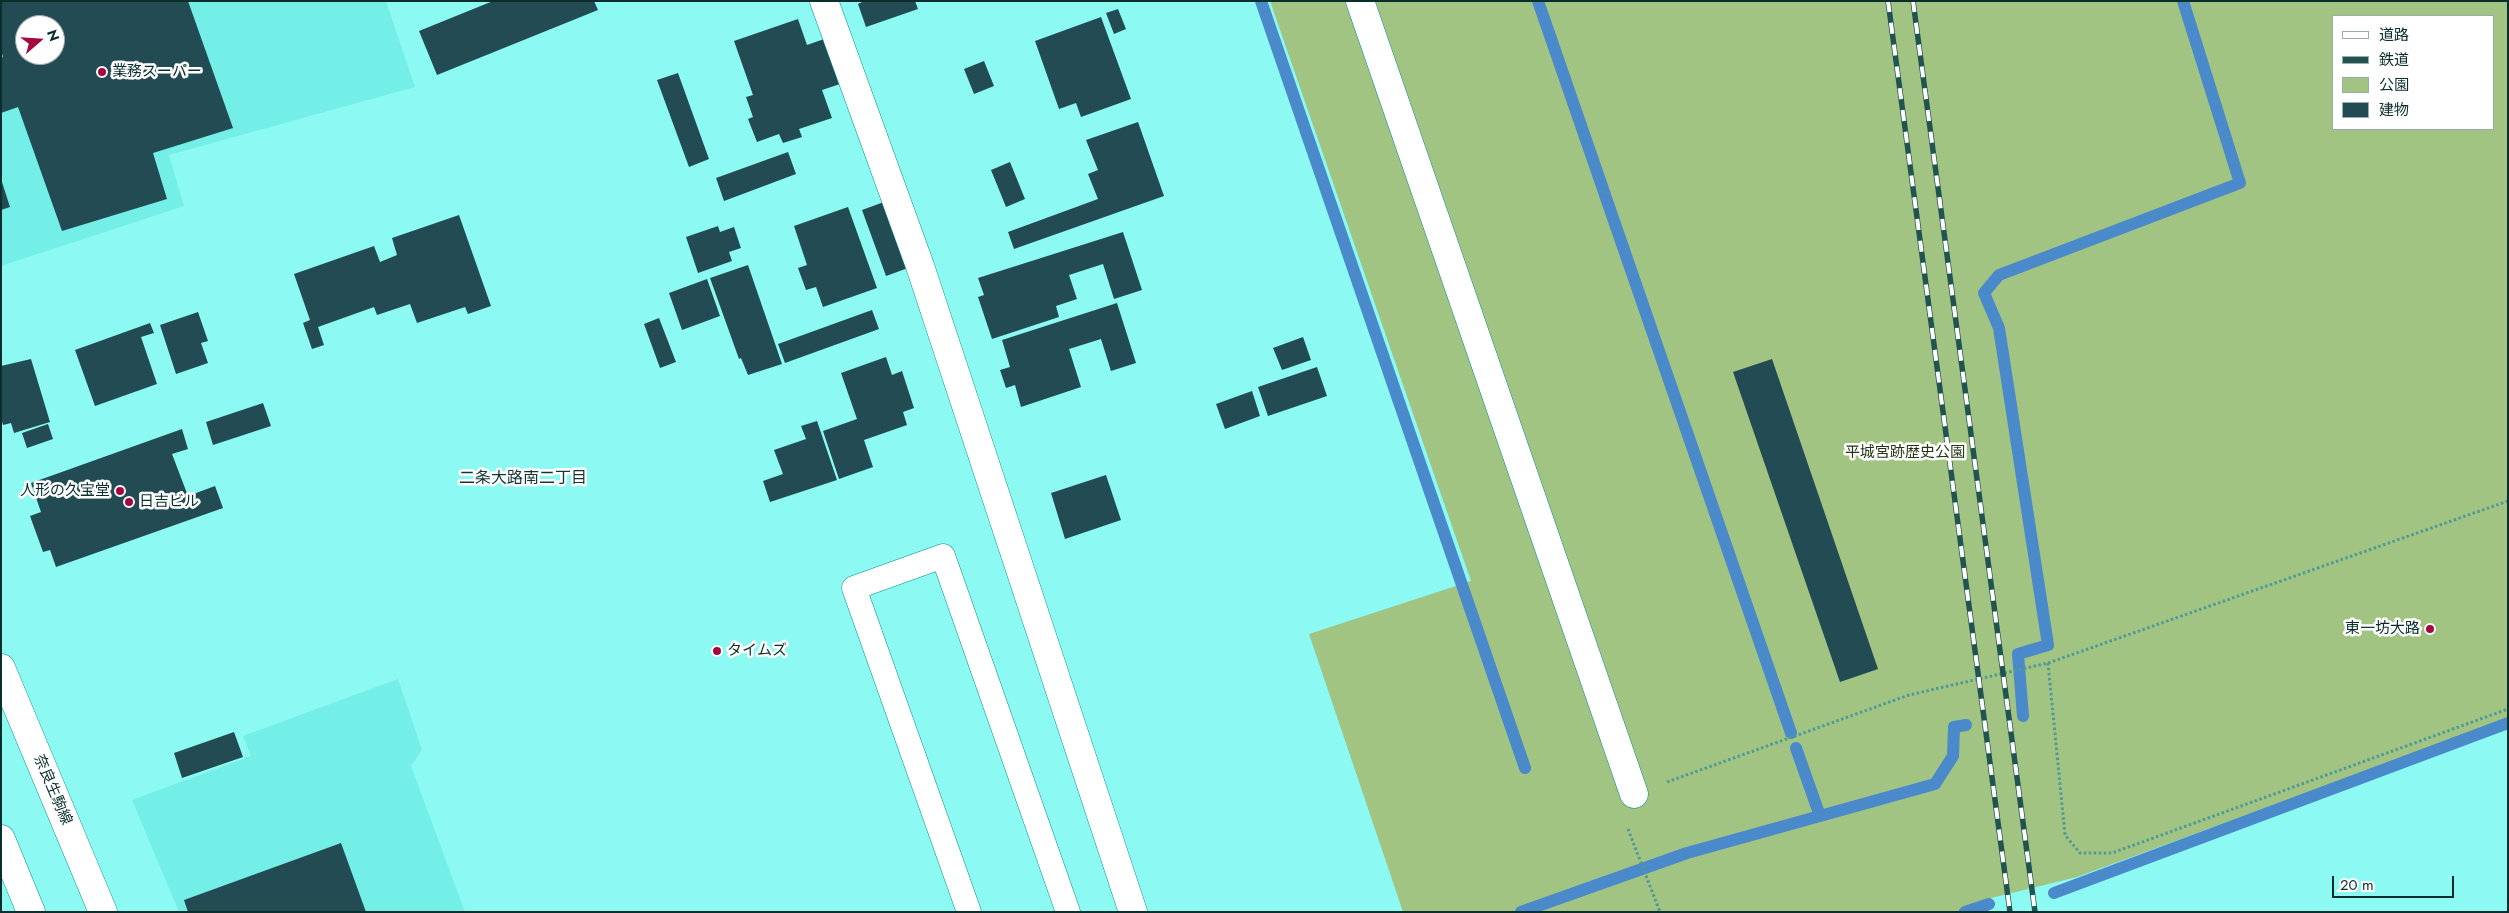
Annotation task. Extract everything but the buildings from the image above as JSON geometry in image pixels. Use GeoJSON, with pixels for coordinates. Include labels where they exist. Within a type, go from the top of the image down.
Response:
{"type":"FeatureCollection","features":[{"type":"Feature","properties":{"kind":"street"},"geometry":{"type":"LineString","coordinates":[[824,1],[920,266],[1133,912]]}},
{"type":"Feature","properties":{"kind":"street"},"geometry":{"type":"LineString","coordinates":[[1360,1],[1634,794]]}},
{"type":"Feature","properties":{"kind":"street","name":"奈良生駒線"},"geometry":{"type":"LineString","coordinates":[[1,668],[103,912]]}},
{"type":"Feature","properties":{"kind":"street"},"geometry":{"type":"LineString","coordinates":[[1,839],[30,912]]}},
{"type":"Feature","properties":{"kind":"lane"},"geometry":{"type":"LineString","coordinates":[[968,912],[854,588],[943,556],[1068,912]]}},
{"type":"Feature","properties":{"kind":"path"},"geometry":{"type":"LineString","coordinates":[[1634,794],[1909,695],[2048,663],[2508,501]]}},
{"type":"Feature","properties":{"kind":"path"},"geometry":{"type":"LineString","coordinates":[[2048,663],[2065,835],[2080,853],[2112,853],[2508,709]]}},
{"type":"Feature","properties":{"kind":"path"},"geometry":{"type":"LineString","coordinates":[[1637,852],[1660,912]]}},
{"type":"Feature","properties":{"kind":"shaded area"},"geometry":{"type":"Polygon","coordinates":[[[1,1],[386,1],[415,87],[169,155],[184,206],[1,266],[1,1]]]}},
{"type":"Feature","properties":{"kind":"shaded area"},"geometry":{"type":"Polygon","coordinates":[[[398,679],[422,750],[411,766],[465,912],[179,912],[132,800],[251,756],[243,736],[398,679]]]}},
{"type":"Feature","properties":{"kind":"green space","name":"平城宮跡歴史公園"},"geometry":{"type":"Polygon","coordinates":[[[1270,1],[2508,1],[2508,719],[2077,877],[1987,899],[1988,912],[1403,912],[1309,634],[1471,581],[1270,1]]]}},
{"type":"Feature","properties":{"kind":"waterway"},"geometry":{"type":"LineString","coordinates":[[1261,1],[1525,768]]}},
{"type":"Feature","properties":{"kind":"waterway"},"geometry":{"type":"LineString","coordinates":[[1538,1],[1791,733]]}},
{"type":"Feature","properties":{"kind":"waterway"},"geometry":{"type":"LineString","coordinates":[[2023,716],[2018,654],[2048,645],[1999,328],[1984,293],[1999,275],[2240,183],[2183,1]]}},
{"type":"Feature","properties":{"kind":"waterway"},"geometry":{"type":"LineString","coordinates":[[2054,893],[2508,723]]}},
{"type":"Feature","properties":{"kind":"waterway"},"geometry":{"type":"LineString","coordinates":[[1521,912],[1687,853],[1935,784],[1953,756],[1954,727],[1966,725]]}},
{"type":"Feature","properties":{"kind":"waterway"},"geometry":{"type":"LineString","coordinates":[[1796,748],[1820,816]]}},
{"type":"Feature","properties":{"kind":"waterway"},"geometry":{"type":"LineString","coordinates":[[1965,912],[1989,904]]}},
{"type":"Feature","properties":{"kind":"railway"},"geometry":{"type":"LineString","coordinates":[[1888,1],[2010,912]]}},
{"type":"Feature","properties":{"kind":"railway"},"geometry":{"type":"LineString","coordinates":[[1913,1],[2035,912]]}},
{"type":"Feature","properties":{"kind":"place","name":"業務スーパー"},"geometry":{"type":"Point","coordinates":[102,72]}},
{"type":"Feature","properties":{"kind":"place","name":"人形の久宝堂"},"geometry":{"type":"Point","coordinates":[120,491]}},
{"type":"Feature","properties":{"kind":"place","name":"日吉ビル"},"geometry":{"type":"Point","coordinates":[129,502]}},
{"type":"Feature","properties":{"kind":"place","name":"東一坊大路"},"geometry":{"type":"Point","coordinates":[2430,629]}},
{"type":"Feature","properties":{"kind":"place","name":"タイムズ"},"geometry":{"type":"Point","coordinates":[717,651]}},
{"type":"Feature","properties":{"kind":"district","name":"二条大路南二丁目"},"geometry":{"type":"Point","coordinates":[523,479]}}]}
